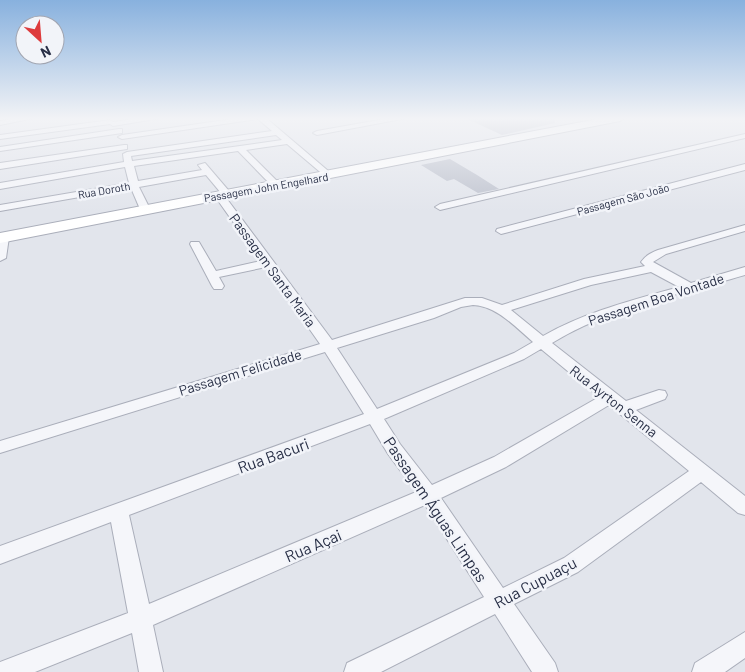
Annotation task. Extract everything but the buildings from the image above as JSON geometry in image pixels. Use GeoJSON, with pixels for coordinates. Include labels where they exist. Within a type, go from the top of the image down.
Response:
{"type":"FeatureCollection","features":[{"type":"Feature","properties":{"kind":"main road","name":"Passagem John Engelhard"},"geometry":{"type":"LineString","coordinates":[[2,237],[460,149]]}},
{"type":"Feature","properties":{"kind":"street"},"geometry":{"type":"LineString","coordinates":[[0,166],[130,149]]}},
{"type":"Feature","properties":{"kind":"street"},"geometry":{"type":"LineString","coordinates":[[0,186],[128,164],[231,149]]}},
{"type":"Feature","properties":{"kind":"street"},"geometry":{"type":"LineString","coordinates":[[241,149],[275,184]]}},
{"type":"Feature","properties":{"kind":"street"},"geometry":{"type":"LineString","coordinates":[[300,149],[329,175]]}},
{"type":"Feature","properties":{"kind":"street"},"geometry":{"type":"LineString","coordinates":[[440,206],[687,149]]}},
{"type":"Feature","properties":{"kind":"street"},"geometry":{"type":"LineString","coordinates":[[125,150],[134,185],[145,209]]}},
{"type":"Feature","properties":{"kind":"street"},"geometry":{"type":"LineString","coordinates":[[194,155],[222,194]]}},
{"type":"Feature","properties":{"kind":"street","name":"Passagem São João"},"geometry":{"type":"LineString","coordinates":[[501,231],[745,167]]}},
{"type":"Feature","properties":{"kind":"street","name":"Rua Doroth"},"geometry":{"type":"LineString","coordinates":[[0,208],[208,172]]}},
{"type":"Feature","properties":{"kind":"street","name":"Passagem Santa Maria"},"geometry":{"type":"LineString","coordinates":[[222,194],[328,345]]}},
{"type":"Feature","properties":{"kind":"street"},"geometry":{"type":"LineString","coordinates":[[689,287],[653,268],[647,262],[651,257],[745,228]]}},
{"type":"Feature","properties":{"kind":"street"},"geometry":{"type":"LineString","coordinates":[[0,258],[2,237]]}},
{"type":"Feature","properties":{"kind":"street"},"geometry":{"type":"LineString","coordinates":[[195,244],[215,281],[270,263]]}},
{"type":"Feature","properties":{"kind":"street"},"geometry":{"type":"LineString","coordinates":[[501,309],[588,282],[653,268]]}},
{"type":"Feature","properties":{"kind":"street","name":"Passagem Boa Vontade"},"geometry":{"type":"LineString","coordinates":[[540,343],[563,330],[619,308],[745,271]]}},
{"type":"Feature","properties":{"kind":"street","name":"Passagem Felicidade"},"geometry":{"type":"LineString","coordinates":[[0,447],[429,315],[469,300],[480,300]]}},
{"type":"Feature","properties":{"kind":"street","name":"Rua Ayrton Senna"},"geometry":{"type":"LineString","coordinates":[[480,300],[501,309],[540,343],[618,403],[745,507]]}},
{"type":"Feature","properties":{"kind":"street","name":"Rua Bacuri"},"geometry":{"type":"LineString","coordinates":[[0,555],[376,417],[519,356],[540,343]]}},
{"type":"Feature","properties":{"kind":"street","name":"Passagem Águas Limpas"},"geometry":{"type":"LineString","coordinates":[[328,345],[376,417],[394,449],[429,495],[546,672]]}},
{"type":"Feature","properties":{"kind":"street","name":"Rua Açai"},"geometry":{"type":"LineString","coordinates":[[5,672],[140,619],[429,495],[618,403],[659,396]]}},
{"type":"Feature","properties":{"kind":"street","name":"Rua Cupuaçu"},"geometry":{"type":"LineString","coordinates":[[356,672],[571,565],[703,471]]}},
{"type":"Feature","properties":{"kind":"street"},"geometry":{"type":"LineString","coordinates":[[119,511],[152,672]]}},
{"type":"Feature","properties":{"kind":"street"},"geometry":{"type":"LineString","coordinates":[[704,672],[745,644]]}}]}
